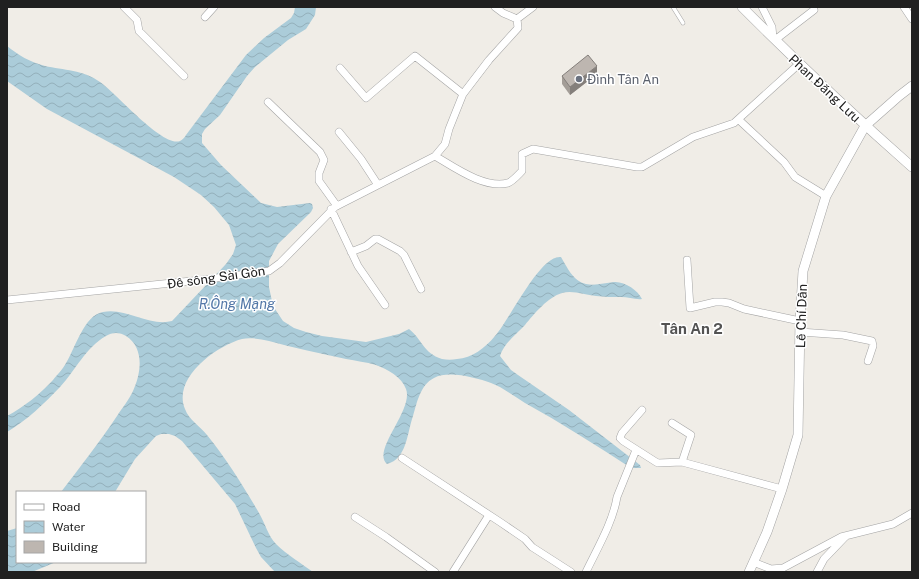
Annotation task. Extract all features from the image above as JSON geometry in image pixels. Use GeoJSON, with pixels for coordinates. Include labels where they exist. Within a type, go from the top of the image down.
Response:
{"type":"FeatureCollection","features":[{"type":"Feature","properties":{"kind":"street"},"geometry":{"type":"LineString","coordinates":[[124,7],[137,20],[139,31],[184,76]]}},
{"type":"Feature","properties":{"kind":"street"},"geometry":{"type":"LineString","coordinates":[[205,17],[214,7]]}},
{"type":"Feature","properties":{"kind":"street"},"geometry":{"type":"LineString","coordinates":[[495,7],[503,13],[517,19]]}},
{"type":"Feature","properties":{"kind":"street"},"geometry":{"type":"LineString","coordinates":[[517,19],[533,7]]}},
{"type":"Feature","properties":{"kind":"street","name":"Phan Đăng Lưu"},"geometry":{"type":"LineString","coordinates":[[742,7],[799,64],[865,126],[912,167]]}},
{"type":"Feature","properties":{"kind":"street"},"geometry":{"type":"LineString","coordinates":[[762,7],[772,27],[774,39],[814,10]]}},
{"type":"Feature","properties":{"kind":"street"},"geometry":{"type":"LineString","coordinates":[[904,7],[912,19]]}},
{"type":"Feature","properties":{"kind":"street"},"geometry":{"type":"LineString","coordinates":[[517,19],[518,28],[489,60],[463,94],[449,129],[445,144],[435,156],[466,174],[483,181],[500,184],[509,182],[522,171],[522,154],[527,150],[532,149],[642,167],[693,137],[729,126],[739,120],[799,64]]}},
{"type":"Feature","properties":{"kind":"street"},"geometry":{"type":"LineString","coordinates":[[340,68],[366,98],[415,56],[463,94]]}},
{"type":"Feature","properties":{"kind":"street","name":"Lê Chí Dân"},"geometry":{"type":"LineString","coordinates":[[749,572],[767,532],[798,435],[800,321],[803,271],[826,196],[865,126],[912,86]]}},
{"type":"Feature","properties":{"kind":"street"},"geometry":{"type":"LineString","coordinates":[[268,102],[320,152],[324,160],[319,173],[319,182],[334,207],[351,252],[358,266],[385,305]]}},
{"type":"Feature","properties":{"kind":"street"},"geometry":{"type":"LineString","coordinates":[[739,120],[784,162],[795,177],[826,196]]}},
{"type":"Feature","properties":{"kind":"street"},"geometry":{"type":"LineString","coordinates":[[340,132],[361,159],[378,185]]}},
{"type":"Feature","properties":{"kind":"street","name":"Đê sông Sài Gòn"},"geometry":{"type":"LineString","coordinates":[[7,300],[269,271],[280,263],[334,207],[435,156]]}},
{"type":"Feature","properties":{"kind":"street"},"geometry":{"type":"LineString","coordinates":[[351,252],[366,246],[375,239],[378,239],[400,251],[404,255],[421,289]]}},
{"type":"Feature","properties":{"kind":"street"},"geometry":{"type":"LineString","coordinates":[[687,260],[690,308],[715,302],[722,302],[744,309],[800,321]]}},
{"type":"Feature","properties":{"kind":"street"},"geometry":{"type":"LineString","coordinates":[[800,332],[843,335],[872,341],[873,346],[868,360]]}},
{"type":"Feature","properties":{"kind":"street"},"geometry":{"type":"LineString","coordinates":[[642,410],[622,433],[620,438],[636,450],[658,463],[682,462],[782,489]]}},
{"type":"Feature","properties":{"kind":"street"},"geometry":{"type":"LineString","coordinates":[[672,423],[691,436],[682,462]]}},
{"type":"Feature","properties":{"kind":"street"},"geometry":{"type":"LineString","coordinates":[[586,572],[607,528],[617,497],[636,450]]}},
{"type":"Feature","properties":{"kind":"street"},"geometry":{"type":"LineString","coordinates":[[402,458],[489,515],[524,539],[532,547],[571,572]]}},
{"type":"Feature","properties":{"kind":"street"},"geometry":{"type":"LineString","coordinates":[[754,562],[771,569],[783,568],[836,539],[893,524],[912,513]]}},
{"type":"Feature","properties":{"kind":"street"},"geometry":{"type":"LineString","coordinates":[[453,572],[489,515]]}},
{"type":"Feature","properties":{"kind":"street"},"geometry":{"type":"LineString","coordinates":[[355,517],[435,572]]}},
{"type":"Feature","properties":{"kind":"street"},"geometry":{"type":"LineString","coordinates":[[817,572],[824,559],[847,535]]}},
{"type":"Feature","properties":{"kind":"lane"},"geometry":{"type":"LineString","coordinates":[[673,7],[683,23]]}},
{"type":"Feature","properties":{"kind":"water","name":"R.Ông Mạng"},"geometry":{"type":"Polygon","coordinates":[[[295,7],[316,7],[315,15],[306,29],[288,40],[255,67],[220,115],[205,129],[202,134],[202,143],[221,165],[261,203],[277,207],[312,204],[313,208],[311,212],[278,244],[269,261],[269,287],[273,306],[283,321],[294,328],[306,332],[322,336],[366,342],[399,334],[409,329],[427,350],[442,359],[453,360],[468,357],[478,352],[491,340],[501,328],[525,290],[544,266],[553,259],[561,257],[577,280],[593,285],[614,282],[622,283],[634,289],[642,299],[570,292],[557,295],[542,306],[511,339],[504,347],[500,356],[511,370],[569,410],[640,465],[641,468],[631,468],[552,418],[491,383],[455,375],[434,378],[425,385],[418,400],[402,451],[399,457],[387,464],[384,458],[384,450],[404,408],[407,398],[406,389],[398,377],[376,365],[262,340],[245,338],[220,349],[199,365],[190,375],[185,386],[183,397],[187,413],[207,435],[227,462],[259,513],[273,541],[285,552],[313,572],[275,572],[261,557],[235,504],[182,441],[175,436],[161,434],[156,436],[135,459],[116,491],[62,491],[130,398],[136,384],[140,362],[139,354],[132,341],[126,336],[119,333],[113,333],[99,341],[86,353],[66,380],[48,399],[28,417],[7,432],[7,416],[32,400],[62,370],[85,326],[96,314],[111,311],[155,321],[172,321],[226,264],[233,254],[236,245],[229,225],[214,207],[201,195],[174,177],[47,109],[7,81],[7,46],[34,62],[45,66],[73,71],[94,78],[151,128],[172,141],[180,141],[185,137],[246,55],[264,38],[291,18],[295,7]]]}},
{"type":"Feature","properties":{"kind":"water"},"geometry":{"type":"Polygon","coordinates":[[[16,528],[16,563],[54,563],[32,572],[7,572],[7,531],[16,528]]]}},
{"type":"Feature","properties":{"kind":"building"},"geometry":{"type":"Polygon","coordinates":[[[588,55],[597,66],[570,87],[562,76],[588,55]]]}},
{"type":"Feature","properties":{"kind":"place","name":"Đình Tân An"},"geometry":{"type":"Point","coordinates":[579,79]}},
{"type":"Feature","properties":{"kind":"district","name":"Tân An 2"},"geometry":{"type":"Point","coordinates":[692,329]}}]}
